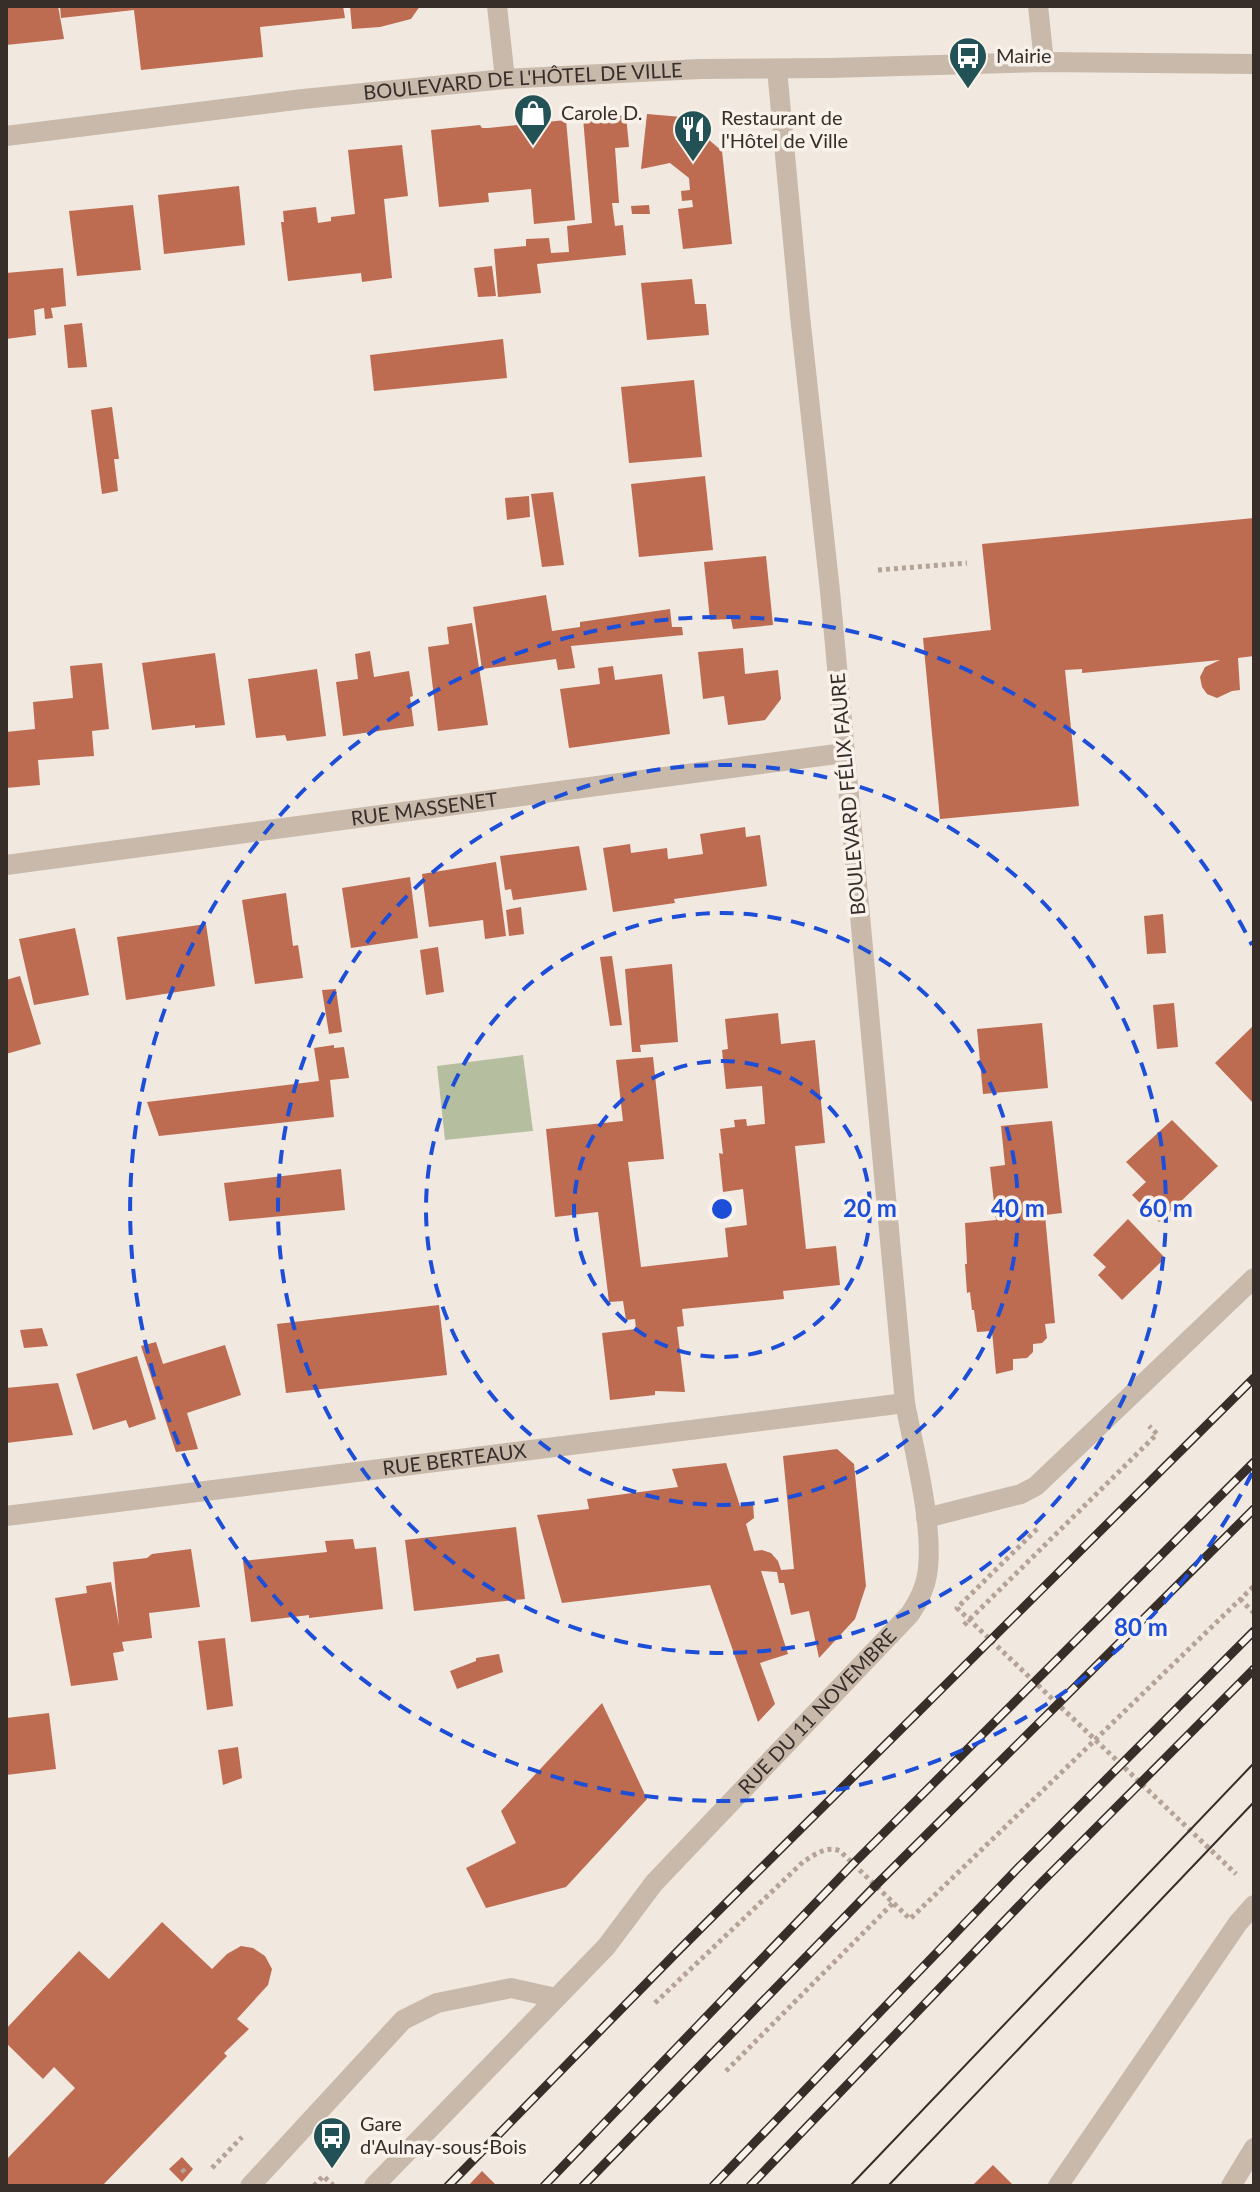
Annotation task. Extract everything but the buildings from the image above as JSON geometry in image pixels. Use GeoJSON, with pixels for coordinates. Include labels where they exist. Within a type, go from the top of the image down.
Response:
{"type":"FeatureCollection","features":[{"type":"Feature","properties":{"kind":"street"},"geometry":{"type":"LineString","coordinates":[[497,6],[505,79]]}},
{"type":"Feature","properties":{"kind":"street"},"geometry":{"type":"LineString","coordinates":[[1038,6],[1044,62]]}},
{"type":"Feature","properties":{"kind":"street","name":"BOULEVARD DE L'HÔTEL DE VILLE"},"geometry":{"type":"LineString","coordinates":[[6,136],[303,99],[505,79],[700,69],[1044,62],[1254,64]]}},
{"type":"Feature","properties":{"kind":"street","name":"BOULEVARD FÉLIX FAURE"},"geometry":{"type":"LineString","coordinates":[[777,69],[830,591],[905,1403],[926,1518]]}},
{"type":"Feature","properties":{"kind":"street","name":"RUE MASSENET"},"geometry":{"type":"LineString","coordinates":[[6,865],[844,753]]}},
{"type":"Feature","properties":{"kind":"street"},"geometry":{"type":"LineString","coordinates":[[926,1518],[1021,1494],[1036,1486],[1254,1278]]}},
{"type":"Feature","properties":{"kind":"street","name":"RUE BERTEAUX"},"geometry":{"type":"LineString","coordinates":[[6,1516],[905,1403]]}},
{"type":"Feature","properties":{"kind":"street","name":"RUE DU 11 NOVEMBRE"},"geometry":{"type":"LineString","coordinates":[[374,2186],[606,1947],[654,1883],[910,1614],[927,1575],[926,1518]]}},
{"type":"Feature","properties":{"kind":"street"},"geometry":{"type":"LineString","coordinates":[[1058,2186],[1238,1923],[1254,1905]]}},
{"type":"Feature","properties":{"kind":"street"},"geometry":{"type":"LineString","coordinates":[[250,2186],[403,2020],[437,2003],[511,1988],[556,1998]]}},
{"type":"Feature","properties":{"kind":"street"},"geometry":{"type":"LineString","coordinates":[[1231,2186],[1254,2148]]}},
{"type":"Feature","properties":{"kind":"path"},"geometry":{"type":"LineString","coordinates":[[878,570],[967,563]]}},
{"type":"Feature","properties":{"kind":"path"},"geometry":{"type":"LineString","coordinates":[[964,1625],[1157,1434],[1145,1422]]}},
{"type":"Feature","properties":{"kind":"path"},"geometry":{"type":"LineString","coordinates":[[1045,1520],[957,1608],[1243,1880]]}},
{"type":"Feature","properties":{"kind":"path"},"geometry":{"type":"LineString","coordinates":[[655,2003],[803,1862],[828,1849],[840,1851],[910,1919],[1254,1586]]}},
{"type":"Feature","properties":{"kind":"path"},"geometry":{"type":"LineString","coordinates":[[1240,1599],[1254,1613]]}},
{"type":"Feature","properties":{"kind":"path"},"geometry":{"type":"LineString","coordinates":[[726,2071],[893,1903]]}},
{"type":"Feature","properties":{"kind":"path"},"geometry":{"type":"LineString","coordinates":[[212,2168],[243,2135]]}},
{"type":"Feature","properties":{"kind":"path"},"geometry":{"type":"LineString","coordinates":[[182,2169],[187,2175]]}},
{"type":"Feature","properties":{"kind":"path"},"geometry":{"type":"LineString","coordinates":[[314,2186],[323,2176],[333,2185]]}},
{"type":"Feature","properties":{"kind":"green space"},"geometry":{"type":"Polygon","coordinates":[[[523,1055],[533,1131],[445,1140],[437,1066],[523,1055]]]}},
{"type":"Feature","properties":{"kind":"tram line"},"geometry":{"type":"LineString","coordinates":[[850,2186],[1254,1763]]}},
{"type":"Feature","properties":{"kind":"tram line"},"geometry":{"type":"LineString","coordinates":[[888,2186],[1254,1802]]}},
{"type":"Feature","properties":{"kind":"railway"},"geometry":{"type":"LineString","coordinates":[[448,2186],[677,1952],[1254,1378]]}},
{"type":"Feature","properties":{"kind":"railway"},"geometry":{"type":"LineString","coordinates":[[544,2186],[853,1864],[1254,1462]]}},
{"type":"Feature","properties":{"kind":"railway"},"geometry":{"type":"LineString","coordinates":[[583,2186],[875,1886],[1254,1509]]}},
{"type":"Feature","properties":{"kind":"railway"},"geometry":{"type":"LineString","coordinates":[[713,2186],[1017,1869],[1254,1631]]}},
{"type":"Feature","properties":{"kind":"railway"},"geometry":{"type":"LineString","coordinates":[[750,2186],[1037,1887],[1254,1669]]}},
{"type":"Feature","properties":{"kind":"place","name":"Mairie"},"geometry":{"type":"Point","coordinates":[968,90]}},
{"type":"Feature","properties":{"kind":"place","name":"Carole D."},"geometry":{"type":"Point","coordinates":[533,147]}},
{"type":"Feature","properties":{"kind":"place","name":"Restaurant de l'Hôtel de Ville"},"geometry":{"type":"Point","coordinates":[693,163]}},
{"type":"Feature","properties":{"kind":"place","name":"Gare d'Aulnay-sous-Bois"},"geometry":{"type":"Point","coordinates":[332,2170]}}]}
